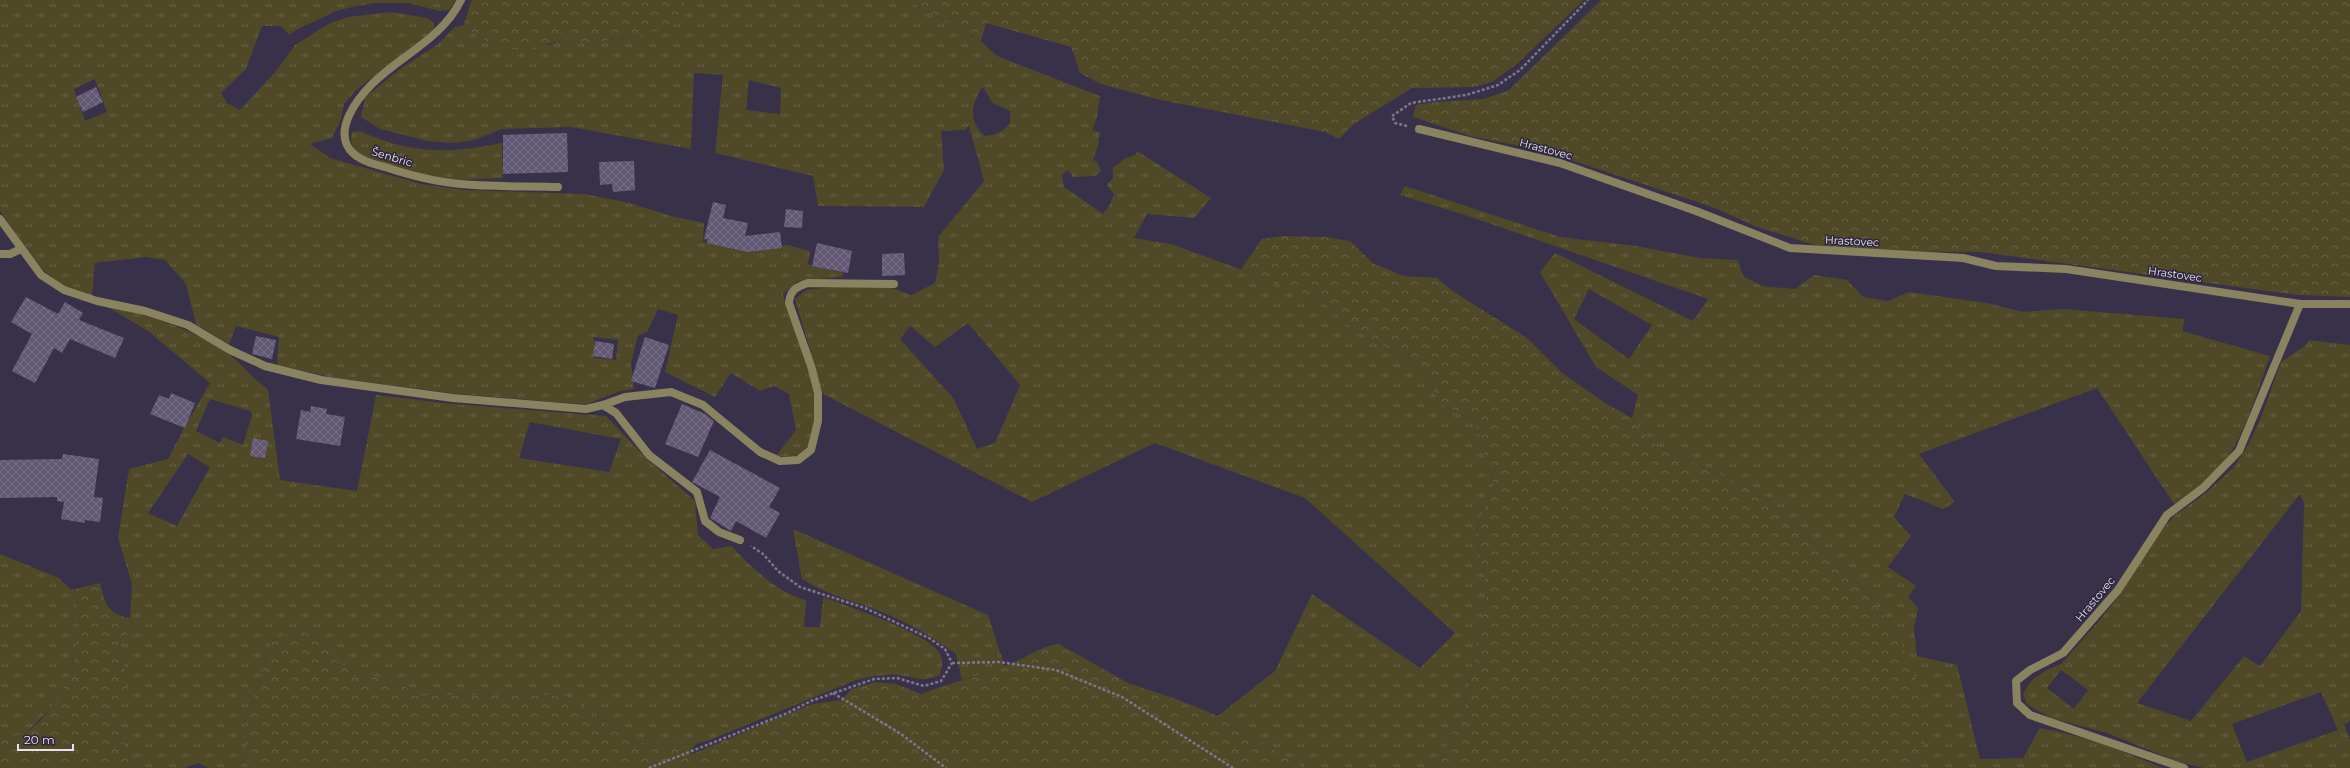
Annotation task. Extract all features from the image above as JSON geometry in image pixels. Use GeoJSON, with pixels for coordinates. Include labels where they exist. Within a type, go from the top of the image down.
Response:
{"type":"FeatureCollection","features":[{"type":"Feature","properties":{"kind":"street","name":"Šenbric"},"geometry":{"type":"LineString","coordinates":[[460,0],[454,14],[440,31],[373,83],[354,103],[348,117],[345,140],[350,151],[364,161],[409,174],[460,184],[558,187]]}},
{"type":"Feature","properties":{"kind":"street","name":"Hrastovec"},"geometry":{"type":"LineString","coordinates":[[1419,129],[1560,163],[1696,211],[1790,248],[1963,258],[1996,266],[2066,269],[2300,304],[2350,304]]}},
{"type":"Feature","properties":{"kind":"street"},"geometry":{"type":"LineString","coordinates":[[0,219],[41,275],[64,290],[97,301],[145,311],[188,325],[230,350],[264,366],[321,380],[453,398],[586,409],[626,397],[671,392],[703,405],[760,452],[780,461],[798,460],[811,450],[818,421],[818,393],[812,369],[789,303],[790,295],[796,287],[808,283],[894,284]]}},
{"type":"Feature","properties":{"kind":"street"},"geometry":{"type":"LineString","coordinates":[[0,254],[10,254],[21,249]]}},
{"type":"Feature","properties":{"kind":"street","name":"Hrastovec"},"geometry":{"type":"LineString","coordinates":[[2184,768],[2030,715],[2017,703],[2016,681],[2030,670],[2062,653],[2118,590],[2167,515],[2203,488],[2239,451],[2300,304]]}},
{"type":"Feature","properties":{"kind":"street"},"geometry":{"type":"LineString","coordinates":[[603,405],[616,413],[649,455],[696,492],[706,521],[718,532],[740,540]]}},
{"type":"Feature","properties":{"kind":"path"},"geometry":{"type":"LineString","coordinates":[[1419,129],[1395,123],[1392,116],[1411,103],[1466,95],[1498,85],[1520,70],[1588,0]]}},
{"type":"Feature","properties":{"kind":"path"},"geometry":{"type":"LineString","coordinates":[[740,540],[763,554],[778,571],[800,587],[865,608],[929,638],[945,649],[952,663]]}},
{"type":"Feature","properties":{"kind":"path"},"geometry":{"type":"LineString","coordinates":[[952,663],[999,662],[1056,670],[1122,697],[1233,768]]}},
{"type":"Feature","properties":{"kind":"path"},"geometry":{"type":"LineString","coordinates":[[650,768],[832,693],[874,679],[897,678],[924,686],[941,681],[952,663]]}},
{"type":"Feature","properties":{"kind":"path"},"geometry":{"type":"LineString","coordinates":[[832,693],[901,734],[946,768]]}},
{"type":"Feature","properties":{"kind":"green space"},"geometry":{"type":"Polygon","coordinates":[[[0,0],[456,0],[449,10],[439,11],[409,3],[375,3],[352,7],[336,11],[296,30],[290,35],[281,26],[262,26],[246,69],[221,93],[227,103],[240,110],[276,71],[295,45],[330,23],[348,17],[391,12],[427,18],[434,23],[434,30],[357,89],[344,104],[341,119],[332,138],[310,144],[330,158],[421,184],[464,190],[584,194],[630,203],[671,216],[704,223],[703,242],[760,250],[787,245],[810,251],[808,264],[844,273],[841,277],[798,281],[783,294],[810,373],[816,406],[812,436],[807,449],[795,456],[776,456],[796,430],[789,394],[775,386],[760,391],[731,373],[715,397],[665,372],[678,315],[658,309],[647,332],[638,335],[631,363],[634,389],[620,391],[587,404],[450,393],[330,377],[277,365],[279,337],[236,326],[229,344],[196,324],[186,284],[165,260],[146,257],[95,263],[92,296],[67,289],[44,271],[28,252],[0,211],[0,0]],[[95,79],[74,89],[85,121],[107,112],[95,79]],[[594,337],[594,358],[616,360],[618,340],[594,337]]]}},
{"type":"Feature","properties":{"kind":"green space"},"geometry":{"type":"Polygon","coordinates":[[[472,0],[684,0],[684,13],[668,27],[639,37],[617,38],[590,45],[564,39],[526,52],[493,45],[463,26],[472,0]]]}},
{"type":"Feature","properties":{"kind":"green space"},"geometry":{"type":"Polygon","coordinates":[[[684,0],[906,0],[981,41],[997,56],[1100,96],[1097,117],[1092,130],[1100,132],[1098,146],[1093,160],[1097,162],[1101,171],[1095,176],[1073,177],[1068,170],[1062,175],[1064,187],[1103,214],[1109,206],[1114,194],[1107,185],[1113,178],[1113,168],[1124,159],[1135,155],[1137,151],[1211,198],[1194,218],[1147,214],[1134,238],[1171,244],[1273,281],[1324,303],[1355,330],[1388,349],[1410,358],[1431,382],[1439,403],[1471,419],[1478,429],[1481,446],[1494,483],[1481,516],[1476,534],[1487,591],[1465,706],[1437,768],[1304,768],[1218,716],[1275,671],[1312,594],[1420,668],[1455,633],[1305,498],[1155,443],[1032,502],[823,394],[795,299],[806,290],[848,285],[889,287],[911,295],[935,283],[939,262],[938,237],[984,181],[969,126],[964,130],[941,131],[944,170],[924,207],[818,206],[813,176],[715,153],[723,75],[694,73],[691,149],[571,127],[502,129],[474,140],[453,143],[428,141],[380,129],[361,117],[365,97],[403,67],[437,45],[455,27],[463,26],[493,45],[550,45],[564,39],[590,45],[617,38],[639,37],[684,0]],[[749,80],[746,110],[780,114],[781,88],[749,80]],[[983,87],[979,93],[973,113],[976,125],[985,136],[993,135],[1004,129],[1010,123],[1010,111],[993,103],[983,87]],[[968,323],[935,347],[910,326],[900,339],[954,399],[977,449],[995,443],[1020,385],[968,323]]]}},
{"type":"Feature","properties":{"kind":"green space"},"geometry":{"type":"Polygon","coordinates":[[[906,0],[1584,0],[1517,64],[1492,82],[1474,87],[1412,88],[1354,124],[1339,139],[1325,132],[1156,99],[1101,84],[1080,73],[1071,47],[986,23],[981,41],[906,0]]]}},
{"type":"Feature","properties":{"kind":"green space"},"geometry":{"type":"Polygon","coordinates":[[[1601,0],[2350,0],[2350,297],[2298,295],[1981,252],[1834,251],[1757,227],[1712,207],[1544,151],[1470,136],[1413,117],[1416,105],[1435,102],[1484,99],[1509,90],[1601,0]]]}},
{"type":"Feature","properties":{"kind":"green space"},"geometry":{"type":"Polygon","coordinates":[[[360,131],[378,139],[396,144],[430,150],[464,149],[502,143],[503,178],[458,180],[426,176],[362,156],[354,149],[351,143],[352,132],[360,131]]]}},
{"type":"Feature","properties":{"kind":"green space"},"geometry":{"type":"Polygon","coordinates":[[[1405,186],[1560,237],[1636,246],[1700,258],[1738,260],[1743,276],[1762,286],[1795,289],[1814,275],[1847,280],[1863,297],[1888,301],[1909,292],[1987,303],[2023,312],[2063,309],[2185,319],[2182,331],[2270,356],[2248,419],[2233,449],[2209,479],[2174,504],[2097,388],[1919,454],[1955,502],[1943,509],[1905,494],[1894,517],[1911,536],[1888,567],[1916,586],[1908,597],[1918,608],[1914,629],[1917,656],[1957,665],[1980,759],[2023,758],[2040,728],[2103,744],[2163,768],[1913,768],[1921,756],[1897,633],[1869,594],[1761,493],[1663,449],[1650,440],[1632,418],[1638,395],[1596,367],[1540,272],[1555,253],[1693,321],[1708,299],[1471,217],[1400,195],[1405,186]],[[1589,289],[1574,319],[1629,359],[1652,325],[1589,289]]]}},
{"type":"Feature","properties":{"kind":"green space"},"geometry":{"type":"Polygon","coordinates":[[[1283,236],[1324,237],[1350,241],[1374,264],[1404,276],[1437,278],[1454,292],[1527,338],[1561,372],[1605,403],[1632,418],[1650,440],[1663,449],[1761,493],[1869,594],[1897,633],[1917,681],[1928,723],[1921,756],[1913,768],[1437,768],[1465,706],[1487,591],[1476,534],[1481,516],[1494,483],[1481,446],[1478,429],[1471,419],[1439,403],[1431,382],[1410,358],[1388,349],[1355,330],[1324,303],[1241,269],[1262,239],[1283,236]]]}},
{"type":"Feature","properties":{"kind":"green space"},"geometry":{"type":"Polygon","coordinates":[[[106,306],[171,324],[201,338],[231,356],[268,389],[280,480],[357,491],[376,395],[453,404],[606,416],[646,458],[695,501],[698,535],[713,549],[731,546],[756,571],[775,585],[806,600],[804,627],[820,627],[823,597],[886,621],[920,637],[932,645],[939,652],[942,658],[940,675],[927,679],[887,675],[856,680],[710,740],[696,744],[662,745],[630,741],[570,698],[537,694],[417,696],[398,681],[355,673],[334,659],[317,636],[294,634],[283,636],[272,641],[253,700],[245,713],[248,768],[209,768],[198,763],[184,768],[135,768],[111,717],[126,671],[118,648],[123,636],[133,630],[130,618],[132,584],[118,538],[129,469],[168,459],[210,383],[148,331],[106,306]],[[210,399],[196,431],[220,443],[223,437],[243,445],[252,415],[250,411],[210,399]],[[530,422],[519,458],[609,472],[621,439],[530,422]],[[188,454],[148,513],[177,526],[210,467],[188,454]]]}},
{"type":"Feature","properties":{"kind":"green space"},"geometry":{"type":"Polygon","coordinates":[[[2309,340],[2350,345],[2350,721],[2344,724],[2350,740],[2350,768],[2204,768],[2176,761],[2107,733],[2051,718],[2028,705],[2023,694],[2032,680],[2047,670],[2061,664],[2100,620],[2117,598],[2156,537],[2174,516],[2206,493],[2235,466],[2249,443],[2260,420],[2281,362],[2306,345],[2309,340]],[[2300,494],[2137,703],[2191,721],[2244,656],[2260,666],[2301,611],[2304,503],[2300,494]],[[2061,670],[2047,688],[2074,709],[2088,690],[2061,670]],[[2321,692],[2232,724],[2247,762],[2338,730],[2321,692]]]}},
{"type":"Feature","properties":{"kind":"green space"},"geometry":{"type":"Polygon","coordinates":[[[793,529],[988,615],[1005,667],[962,680],[956,654],[939,642],[894,617],[822,590],[802,579],[793,529]]]}},
{"type":"Feature","properties":{"kind":"green space"},"geometry":{"type":"Polygon","coordinates":[[[0,554],[59,578],[71,590],[80,613],[72,673],[51,708],[25,734],[0,739],[0,554]]]}},
{"type":"Feature","properties":{"kind":"green space"},"geometry":{"type":"Polygon","coordinates":[[[100,583],[108,606],[116,614],[130,618],[133,630],[123,636],[118,648],[126,671],[128,699],[115,707],[111,717],[135,768],[0,768],[0,739],[25,734],[39,722],[51,708],[72,673],[80,613],[71,590],[100,583]]]}},
{"type":"Feature","properties":{"kind":"green space"},"geometry":{"type":"Polygon","coordinates":[[[304,633],[317,636],[334,659],[355,673],[398,681],[417,696],[537,694],[570,698],[630,741],[662,745],[696,744],[690,752],[692,754],[812,704],[841,700],[852,689],[875,682],[896,684],[921,694],[1001,668],[1042,648],[1059,644],[1128,683],[1179,700],[1218,716],[1304,768],[248,768],[245,713],[253,700],[272,641],[284,635],[304,633]]]}},
{"type":"Feature","properties":{"kind":"building"},"geometry":{"type":"Polygon","coordinates":[[[96,87],[103,102],[83,112],[76,97],[96,87]]]}},
{"type":"Feature","properties":{"kind":"building"},"geometry":{"type":"Polygon","coordinates":[[[567,133],[568,172],[503,174],[503,135],[567,133]]]}},
{"type":"Feature","properties":{"kind":"building"},"geometry":{"type":"Polygon","coordinates":[[[634,161],[635,190],[613,192],[612,184],[600,185],[599,162],[634,161]]]}},
{"type":"Feature","properties":{"kind":"building"},"geometry":{"type":"Polygon","coordinates":[[[713,202],[726,205],[723,218],[748,223],[745,236],[780,232],[782,248],[748,252],[707,243],[707,240],[710,240],[704,239],[713,202]]]}},
{"type":"Feature","properties":{"kind":"building"},"geometry":{"type":"Polygon","coordinates":[[[786,209],[803,211],[802,228],[784,227],[786,209]]]}},
{"type":"Feature","properties":{"kind":"building"},"geometry":{"type":"Polygon","coordinates":[[[817,243],[852,251],[848,273],[812,266],[817,243]]]}},
{"type":"Feature","properties":{"kind":"building"},"geometry":{"type":"Polygon","coordinates":[[[904,253],[905,275],[882,276],[882,254],[904,253]]]}},
{"type":"Feature","properties":{"kind":"building"},"geometry":{"type":"Polygon","coordinates":[[[26,297],[58,314],[65,302],[83,313],[79,320],[124,338],[115,358],[70,339],[62,353],[54,348],[35,383],[12,371],[32,334],[11,322],[26,297]]]}},
{"type":"Feature","properties":{"kind":"building"},"geometry":{"type":"Polygon","coordinates":[[[256,336],[276,340],[272,359],[252,354],[256,336]]]}},
{"type":"Feature","properties":{"kind":"building"},"geometry":{"type":"Polygon","coordinates":[[[645,337],[669,345],[655,388],[631,381],[645,337]]]}},
{"type":"Feature","properties":{"kind":"building"},"geometry":{"type":"Polygon","coordinates":[[[595,341],[614,344],[612,359],[593,356],[595,341]]]}},
{"type":"Feature","properties":{"kind":"building"},"geometry":{"type":"Polygon","coordinates":[[[171,393],[195,403],[185,428],[150,414],[159,395],[169,399],[171,393]]]}},
{"type":"Feature","properties":{"kind":"building"},"geometry":{"type":"Polygon","coordinates":[[[682,404],[705,414],[714,421],[698,457],[665,444],[682,404]]]}},
{"type":"Feature","properties":{"kind":"building"},"geometry":{"type":"Polygon","coordinates":[[[311,406],[327,409],[326,414],[345,417],[340,446],[296,439],[301,410],[310,412],[311,406]]]}},
{"type":"Feature","properties":{"kind":"building"},"geometry":{"type":"Polygon","coordinates":[[[253,438],[268,441],[265,458],[250,456],[253,438]]]}},
{"type":"Feature","properties":{"kind":"building"},"geometry":{"type":"Polygon","coordinates":[[[710,450],[780,488],[769,507],[780,513],[766,538],[736,521],[731,531],[710,518],[720,497],[692,482],[710,450]]]}},
{"type":"Feature","properties":{"kind":"building"},"geometry":{"type":"Polygon","coordinates":[[[63,454],[99,459],[94,497],[103,498],[100,522],[85,520],[85,523],[61,519],[64,502],[57,501],[57,497],[0,498],[0,460],[62,459],[63,454]]]}}]}
